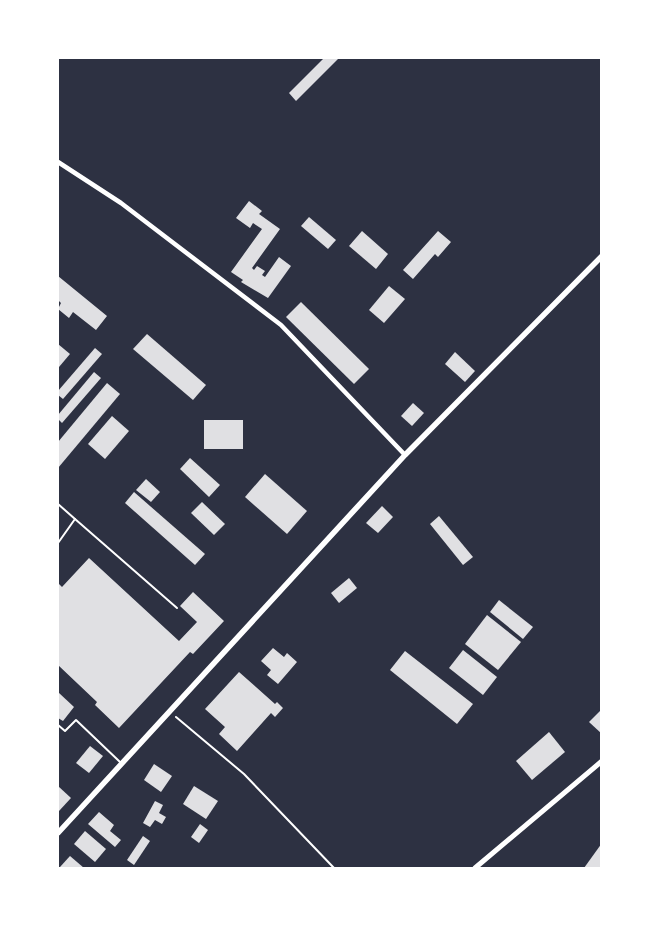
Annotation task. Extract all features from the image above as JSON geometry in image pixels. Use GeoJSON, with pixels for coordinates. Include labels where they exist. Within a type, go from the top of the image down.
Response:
{"type":"FeatureCollection","features":[{"type":"Feature","properties":{"kind":"main road"},"geometry":{"type":"LineString","coordinates":[[58,833],[120,762],[405,455],[602,256]]}},
{"type":"Feature","properties":{"kind":"street"},"geometry":{"type":"LineString","coordinates":[[58,162],[121,204],[281,325],[405,455]]}},
{"type":"Feature","properties":{"kind":"street"},"geometry":{"type":"LineString","coordinates":[[475,868],[602,761]]}},
{"type":"Feature","properties":{"kind":"lane"},"geometry":{"type":"LineString","coordinates":[[58,504],[177,608]]}},
{"type":"Feature","properties":{"kind":"lane"},"geometry":{"type":"LineString","coordinates":[[58,543],[75,519]]}},
{"type":"Feature","properties":{"kind":"lane"},"geometry":{"type":"LineString","coordinates":[[58,725],[64,731],[76,720],[120,762]]}},
{"type":"Feature","properties":{"kind":"path"},"geometry":{"type":"LineString","coordinates":[[168,710],[244,774],[334,868]]}},
{"type":"Feature","properties":{"kind":"building"},"geometry":{"type":"Polygon","coordinates":[[[324,58],[339,58],[296,101],[289,93],[324,58]]]}},
{"type":"Feature","properties":{"kind":"building"},"geometry":{"type":"Polygon","coordinates":[[[249,201],[262,211],[259,214],[280,229],[252,268],[254,270],[257,266],[265,271],[262,275],[265,277],[279,257],[291,266],[268,298],[241,282],[243,280],[231,272],[262,229],[253,223],[250,228],[236,218],[249,201]]]}},
{"type":"Feature","properties":{"kind":"building"},"geometry":{"type":"Polygon","coordinates":[[[309,217],[336,240],[328,249],[301,226],[309,217]]]}},
{"type":"Feature","properties":{"kind":"building"},"geometry":{"type":"Polygon","coordinates":[[[362,231],[388,254],[376,269],[349,246],[362,231]]]}},
{"type":"Feature","properties":{"kind":"building"},"geometry":{"type":"Polygon","coordinates":[[[438,231],[451,242],[438,257],[435,254],[413,279],[403,270],[438,231]]]}},
{"type":"Feature","properties":{"kind":"building"},"geometry":{"type":"Polygon","coordinates":[[[58,276],[107,316],[96,330],[73,312],[69,318],[58,309],[61,303],[58,300],[58,276]]]}},
{"type":"Feature","properties":{"kind":"building"},"geometry":{"type":"Polygon","coordinates":[[[389,286],[405,299],[384,323],[369,310],[389,286]]]}},
{"type":"Feature","properties":{"kind":"building"},"geometry":{"type":"Polygon","coordinates":[[[301,302],[369,369],[354,384],[286,317],[301,302]]]}},
{"type":"Feature","properties":{"kind":"building"},"geometry":{"type":"Polygon","coordinates":[[[147,334],[206,385],[193,400],[133,349],[147,334]]]}},
{"type":"Feature","properties":{"kind":"building"},"geometry":{"type":"Polygon","coordinates":[[[58,344],[70,354],[59,367],[58,366],[58,344]]]}},
{"type":"Feature","properties":{"kind":"building"},"geometry":{"type":"Polygon","coordinates":[[[95,348],[102,354],[63,399],[58,395],[58,391],[95,348]]]}},
{"type":"Feature","properties":{"kind":"building"},"geometry":{"type":"Polygon","coordinates":[[[455,352],[475,371],[465,382],[445,364],[455,352]]]}},
{"type":"Feature","properties":{"kind":"building"},"geometry":{"type":"Polygon","coordinates":[[[94,372],[101,378],[62,423],[58,419],[58,415],[94,372]]]}},
{"type":"Feature","properties":{"kind":"building"},"geometry":{"type":"Polygon","coordinates":[[[107,383],[120,394],[58,468],[58,442],[107,383]]]}},
{"type":"Feature","properties":{"kind":"building"},"geometry":{"type":"Polygon","coordinates":[[[413,403],[424,413],[412,426],[401,416],[413,403]]]}},
{"type":"Feature","properties":{"kind":"building"},"geometry":{"type":"Polygon","coordinates":[[[112,416],[129,431],[105,459],[88,444],[112,416]]]}},
{"type":"Feature","properties":{"kind":"building"},"geometry":{"type":"Polygon","coordinates":[[[204,420],[243,420],[243,449],[204,449],[204,420]]]}},
{"type":"Feature","properties":{"kind":"building"},"geometry":{"type":"Polygon","coordinates":[[[190,458],[220,485],[209,497],[180,469],[190,458]]]}},
{"type":"Feature","properties":{"kind":"building"},"geometry":{"type":"Polygon","coordinates":[[[265,474],[307,511],[287,534],[245,497],[265,474]]]}},
{"type":"Feature","properties":{"kind":"building"},"geometry":{"type":"Polygon","coordinates":[[[146,479],[160,492],[151,502],[136,490],[146,479]]]}},
{"type":"Feature","properties":{"kind":"building"},"geometry":{"type":"Polygon","coordinates":[[[134,492],[205,554],[195,565],[125,503],[134,492]]]}},
{"type":"Feature","properties":{"kind":"building"},"geometry":{"type":"Polygon","coordinates":[[[202,502],[225,524],[214,535],[191,513],[202,502]]]}},
{"type":"Feature","properties":{"kind":"building"},"geometry":{"type":"Polygon","coordinates":[[[382,506],[393,517],[378,533],[366,523],[382,506]]]}},
{"type":"Feature","properties":{"kind":"building"},"geometry":{"type":"Polygon","coordinates":[[[439,516],[473,557],[463,565],[430,524],[439,516]]]}},
{"type":"Feature","properties":{"kind":"building"},"geometry":{"type":"Polygon","coordinates":[[[89,558],[179,641],[197,622],[180,606],[193,592],[224,621],[193,654],[190,652],[119,728],[95,705],[97,702],[58,665],[58,583],[62,587],[89,558]]]}},
{"type":"Feature","properties":{"kind":"building"},"geometry":{"type":"Polygon","coordinates":[[[349,578],[357,588],[339,603],[331,593],[349,578]]]}},
{"type":"Feature","properties":{"kind":"building"},"geometry":{"type":"Polygon","coordinates":[[[499,600],[533,627],[523,639],[490,612],[499,600]]]}},
{"type":"Feature","properties":{"kind":"building"},"geometry":{"type":"Polygon","coordinates":[[[487,615],[521,642],[498,670],[465,644],[487,615]]]}},
{"type":"Feature","properties":{"kind":"building"},"geometry":{"type":"Polygon","coordinates":[[[273,648],[284,657],[287,653],[297,662],[278,684],[267,675],[271,670],[261,661],[273,648]]]}},
{"type":"Feature","properties":{"kind":"building"},"geometry":{"type":"Polygon","coordinates":[[[463,650],[497,677],[483,695],[449,668],[463,650]]]}},
{"type":"Feature","properties":{"kind":"building"},"geometry":{"type":"Polygon","coordinates":[[[405,651],[473,704],[457,724],[390,670],[405,651]]]}},
{"type":"Feature","properties":{"kind":"building"},"geometry":{"type":"Polygon","coordinates":[[[239,672],[275,704],[277,702],[283,708],[275,717],[271,713],[237,751],[219,734],[225,727],[205,709],[239,672]]]}},
{"type":"Feature","properties":{"kind":"building"},"geometry":{"type":"Polygon","coordinates":[[[58,692],[74,707],[63,721],[58,718],[58,692]]]}},
{"type":"Feature","properties":{"kind":"building"},"geometry":{"type":"Polygon","coordinates":[[[602,709],[602,734],[589,722],[602,709]]]}},
{"type":"Feature","properties":{"kind":"building"},"geometry":{"type":"Polygon","coordinates":[[[549,732],[565,752],[532,780],[516,761],[549,732]]]}},
{"type":"Feature","properties":{"kind":"building"},"geometry":{"type":"Polygon","coordinates":[[[90,746],[103,756],[89,773],[76,763],[90,746]]]}},
{"type":"Feature","properties":{"kind":"building"},"geometry":{"type":"Polygon","coordinates":[[[154,764],[172,776],[161,792],[144,780],[154,764]]]}},
{"type":"Feature","properties":{"kind":"building"},"geometry":{"type":"Polygon","coordinates":[[[58,786],[71,798],[59,811],[58,810],[58,786]]]}},
{"type":"Feature","properties":{"kind":"building"},"geometry":{"type":"Polygon","coordinates":[[[194,786],[218,801],[206,819],[183,804],[194,786]]]}},
{"type":"Feature","properties":{"kind":"building"},"geometry":{"type":"Polygon","coordinates":[[[155,801],[163,805],[159,813],[166,817],[162,824],[155,820],[150,827],[143,823],[155,801]]]}},
{"type":"Feature","properties":{"kind":"building"},"geometry":{"type":"Polygon","coordinates":[[[99,812],[114,825],[110,831],[121,840],[115,847],[88,824],[99,812]]]}},
{"type":"Feature","properties":{"kind":"building"},"geometry":{"type":"Polygon","coordinates":[[[200,824],[208,830],[199,843],[191,837],[200,824]]]}},
{"type":"Feature","properties":{"kind":"building"},"geometry":{"type":"Polygon","coordinates":[[[85,831],[106,849],[95,862],[74,844],[85,831]]]}},
{"type":"Feature","properties":{"kind":"building"},"geometry":{"type":"Polygon","coordinates":[[[143,836],[150,841],[134,865],[127,860],[143,836]]]}},
{"type":"Feature","properties":{"kind":"building"},"geometry":{"type":"Polygon","coordinates":[[[602,843],[602,868],[584,868],[602,843]]]}},
{"type":"Feature","properties":{"kind":"building"},"geometry":{"type":"Polygon","coordinates":[[[70,856],[84,868],[60,867],[70,856]]]}}]}
